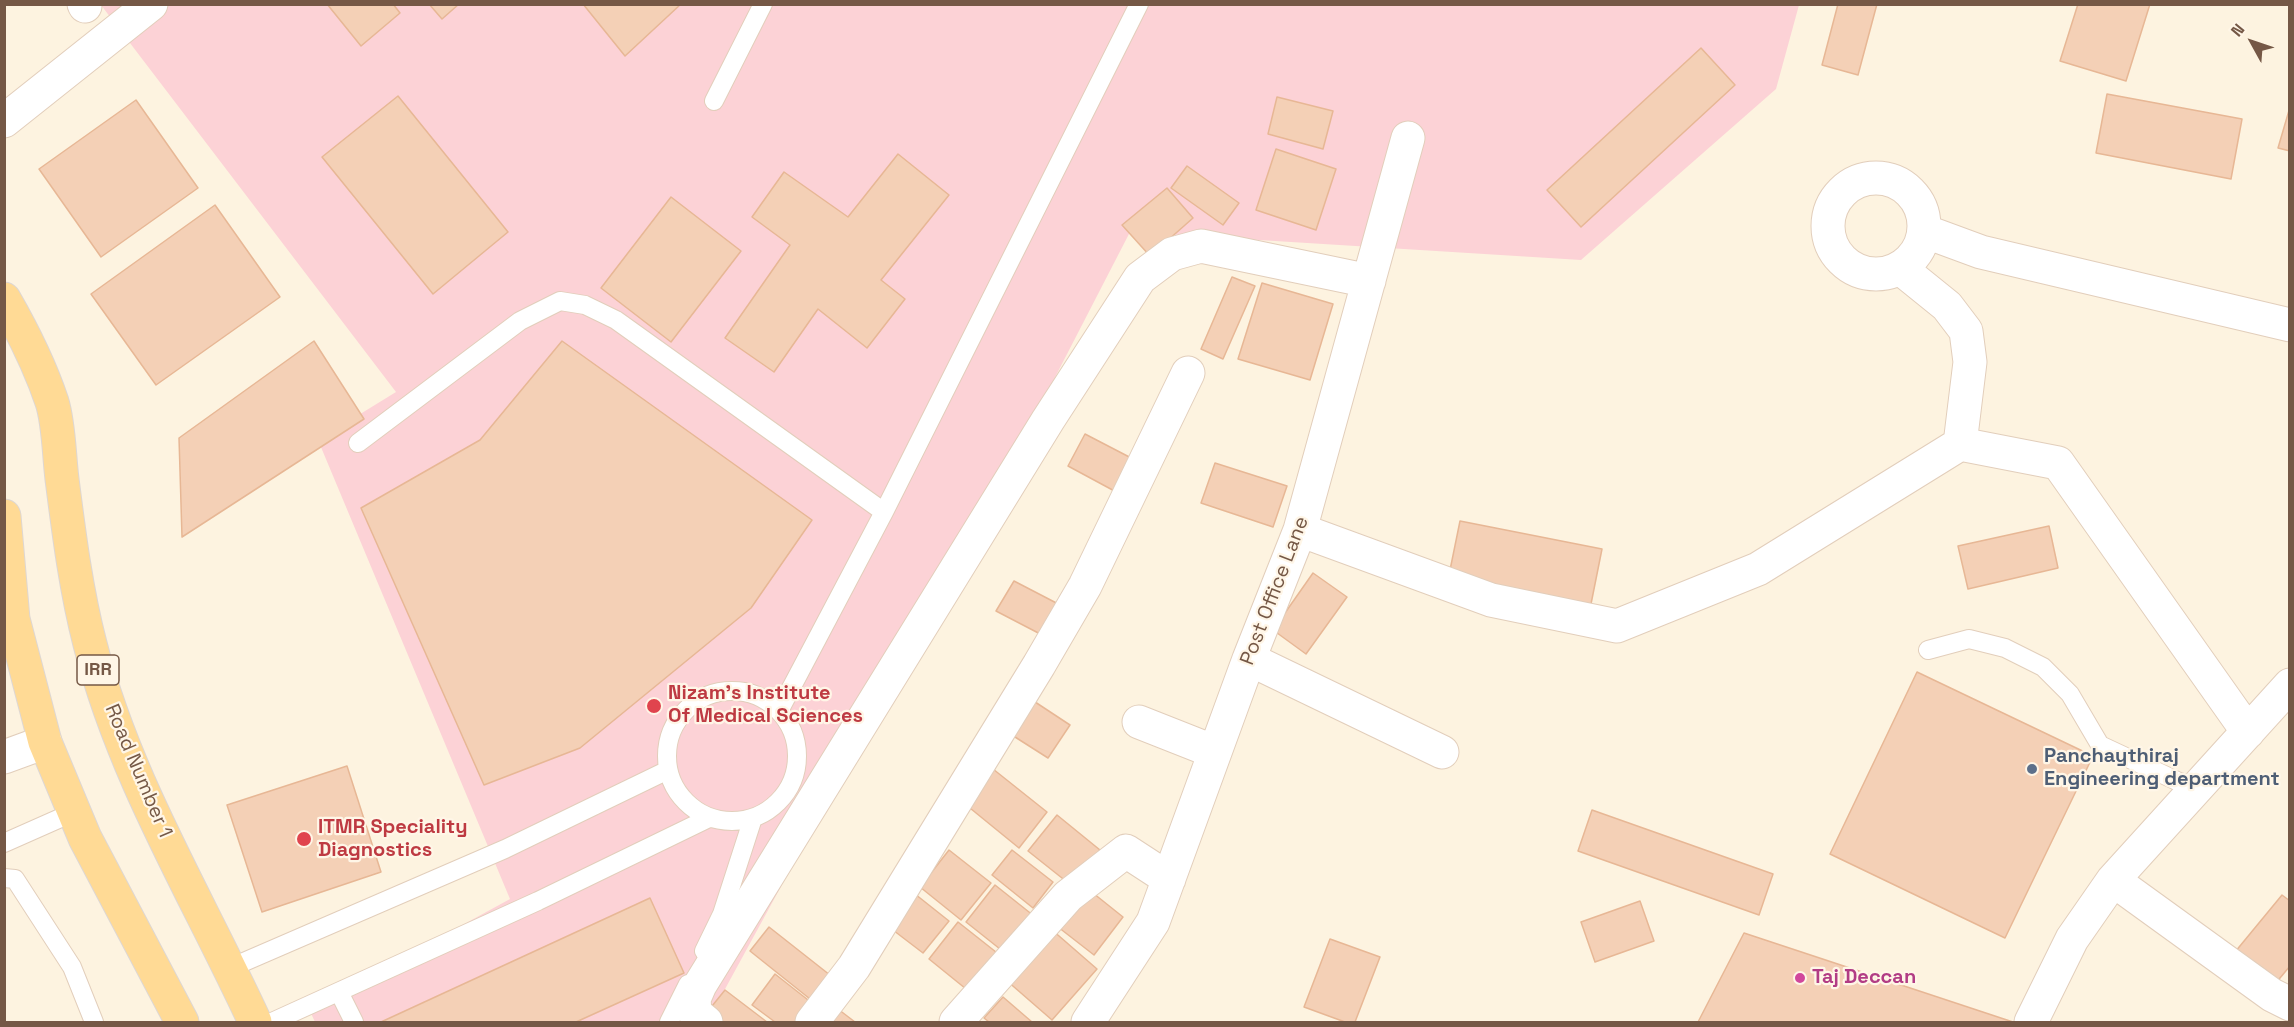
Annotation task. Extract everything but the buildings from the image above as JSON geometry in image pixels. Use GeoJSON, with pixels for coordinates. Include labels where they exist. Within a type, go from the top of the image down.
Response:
{"type":"FeatureCollection","features":[{"type":"Feature","properties":{"kind":"main road","name":"Road Number 1"},"geometry":{"type":"LineString","coordinates":[[4,299],[26,338],[53,404],[72,553],[90,645],[112,714],[152,812],[255,1023]]}},
{"type":"Feature","properties":{"kind":"main road"},"geometry":{"type":"LineString","coordinates":[[4,516],[13,619],[45,742],[85,838],[182,1023]]}},
{"type":"Feature","properties":{"kind":"street"},"geometry":{"type":"LineString","coordinates":[[4,122],[151,4]]}},
{"type":"Feature","properties":{"kind":"street","name":"Post Office Lane"},"geometry":{"type":"LineString","coordinates":[[1088,1023],[1153,922],[1249,659],[1300,531],[1408,138]]}},
{"type":"Feature","properties":{"kind":"street"},"geometry":{"type":"LineString","coordinates":[[1886,178],[1902,185],[1914,196],[1920,206],[1924,223],[1923,231],[1919,248],[1913,257],[1900,268],[1890,273],[1872,275],[1859,272],[1844,263],[1835,252],[1828,237],[1827,220],[1833,204],[1845,189],[1860,181],[1886,178]]}},
{"type":"Feature","properties":{"kind":"street"},"geometry":{"type":"LineString","coordinates":[[1923,231],[1982,252],[2289,325]]}},
{"type":"Feature","properties":{"kind":"street"},"geometry":{"type":"LineString","coordinates":[[706,1023],[695,1013],[694,999],[700,985],[1048,420],[1140,278],[1172,254],[1201,246],[1369,281]]}},
{"type":"Feature","properties":{"kind":"street"},"geometry":{"type":"LineString","coordinates":[[1900,268],[1947,306],[1966,332],[1970,362],[1960,444]]}},
{"type":"Feature","properties":{"kind":"street"},"geometry":{"type":"LineString","coordinates":[[812,1023],[854,967],[1085,586],[1188,373]]}},
{"type":"Feature","properties":{"kind":"street"},"geometry":{"type":"LineString","coordinates":[[1300,531],[1491,600],[1617,626],[1758,569],[1960,444],[2058,463],[2248,732]]}},
{"type":"Feature","properties":{"kind":"street"},"geometry":{"type":"LineString","coordinates":[[1249,659],[1442,752]]}},
{"type":"Feature","properties":{"kind":"street"},"geometry":{"type":"LineString","coordinates":[[2031,1023],[2072,939],[2114,880],[2289,685]]}},
{"type":"Feature","properties":{"kind":"street"},"geometry":{"type":"LineString","coordinates":[[1139,722],[1215,752]]}},
{"type":"Feature","properties":{"kind":"street"},"geometry":{"type":"LineString","coordinates":[[4,757],[45,742]]}},
{"type":"Feature","properties":{"kind":"street"},"geometry":{"type":"LineString","coordinates":[[956,1023],[1068,896],[1126,851],[1169,879]]}},
{"type":"Feature","properties":{"kind":"street"},"geometry":{"type":"LineString","coordinates":[[2114,880],[2272,995],[2289,1004]]}},
{"type":"Feature","properties":{"kind":"lane"},"geometry":{"type":"LineString","coordinates":[[714,101],[763,4]]}},
{"type":"Feature","properties":{"kind":"lane"},"geometry":{"type":"LineString","coordinates":[[779,711],[884,512],[1139,4]]}},
{"type":"Feature","properties":{"kind":"lane"},"geometry":{"type":"LineString","coordinates":[[357,443],[520,321],[560,302],[585,305],[616,320],[884,512]]}},
{"type":"Feature","properties":{"kind":"lane"},"geometry":{"type":"LineString","coordinates":[[1928,650],[1970,639],[2005,648],[2043,667],[2070,694],[2100,745],[2177,782],[2198,788]]}},
{"type":"Feature","properties":{"kind":"lane"},"geometry":{"type":"LineString","coordinates":[[721,692],[742,692],[762,698],[779,711],[791,728],[796,748],[795,770],[787,791],[772,808],[753,819],[731,822],[709,818],[690,807],[675,791],[668,770],[667,749],[672,729],[685,712],[701,699],[721,692]]}},
{"type":"Feature","properties":{"kind":"lane"},"geometry":{"type":"LineString","coordinates":[[230,968],[505,849],[668,770]]}},
{"type":"Feature","properties":{"kind":"lane"},"geometry":{"type":"LineString","coordinates":[[4,843],[74,812]]}},
{"type":"Feature","properties":{"kind":"lane"},"geometry":{"type":"LineString","coordinates":[[272,1023],[538,901],[709,818]]}},
{"type":"Feature","properties":{"kind":"lane"},"geometry":{"type":"LineString","coordinates":[[669,1023],[722,914],[753,819]]}},
{"type":"Feature","properties":{"kind":"lane"},"geometry":{"type":"LineString","coordinates":[[4,878],[15,879],[72,967],[94,1023]]}},
{"type":"Feature","properties":{"kind":"lane"},"geometry":{"type":"LineString","coordinates":[[339,992],[354,1023]]}},
{"type":"Feature","properties":{"kind":"shaded area","name":"Nizam's Institute Of Medical Sciences"},"geometry":{"type":"Polygon","coordinates":[[[101,5],[1799,5],[1776,89],[1581,260],[1130,232],[985,513],[707,1022],[315,1022],[309,1009],[510,899],[318,440],[396,392],[101,5]]]}},
{"type":"Feature","properties":{"kind":"place","name":"Nizam's Institute Of Medical Sciences"},"geometry":{"type":"Point","coordinates":[654,706]}},
{"type":"Feature","properties":{"kind":"place","name":"Panchaythiraj Engineering department"},"geometry":{"type":"Point","coordinates":[2032,769]}},
{"type":"Feature","properties":{"kind":"place","name":"ITMR Speciality Diagnostics"},"geometry":{"type":"Point","coordinates":[304,839]}},
{"type":"Feature","properties":{"kind":"place","name":"Taj Deccan"},"geometry":{"type":"Point","coordinates":[1800,978]}}]}
